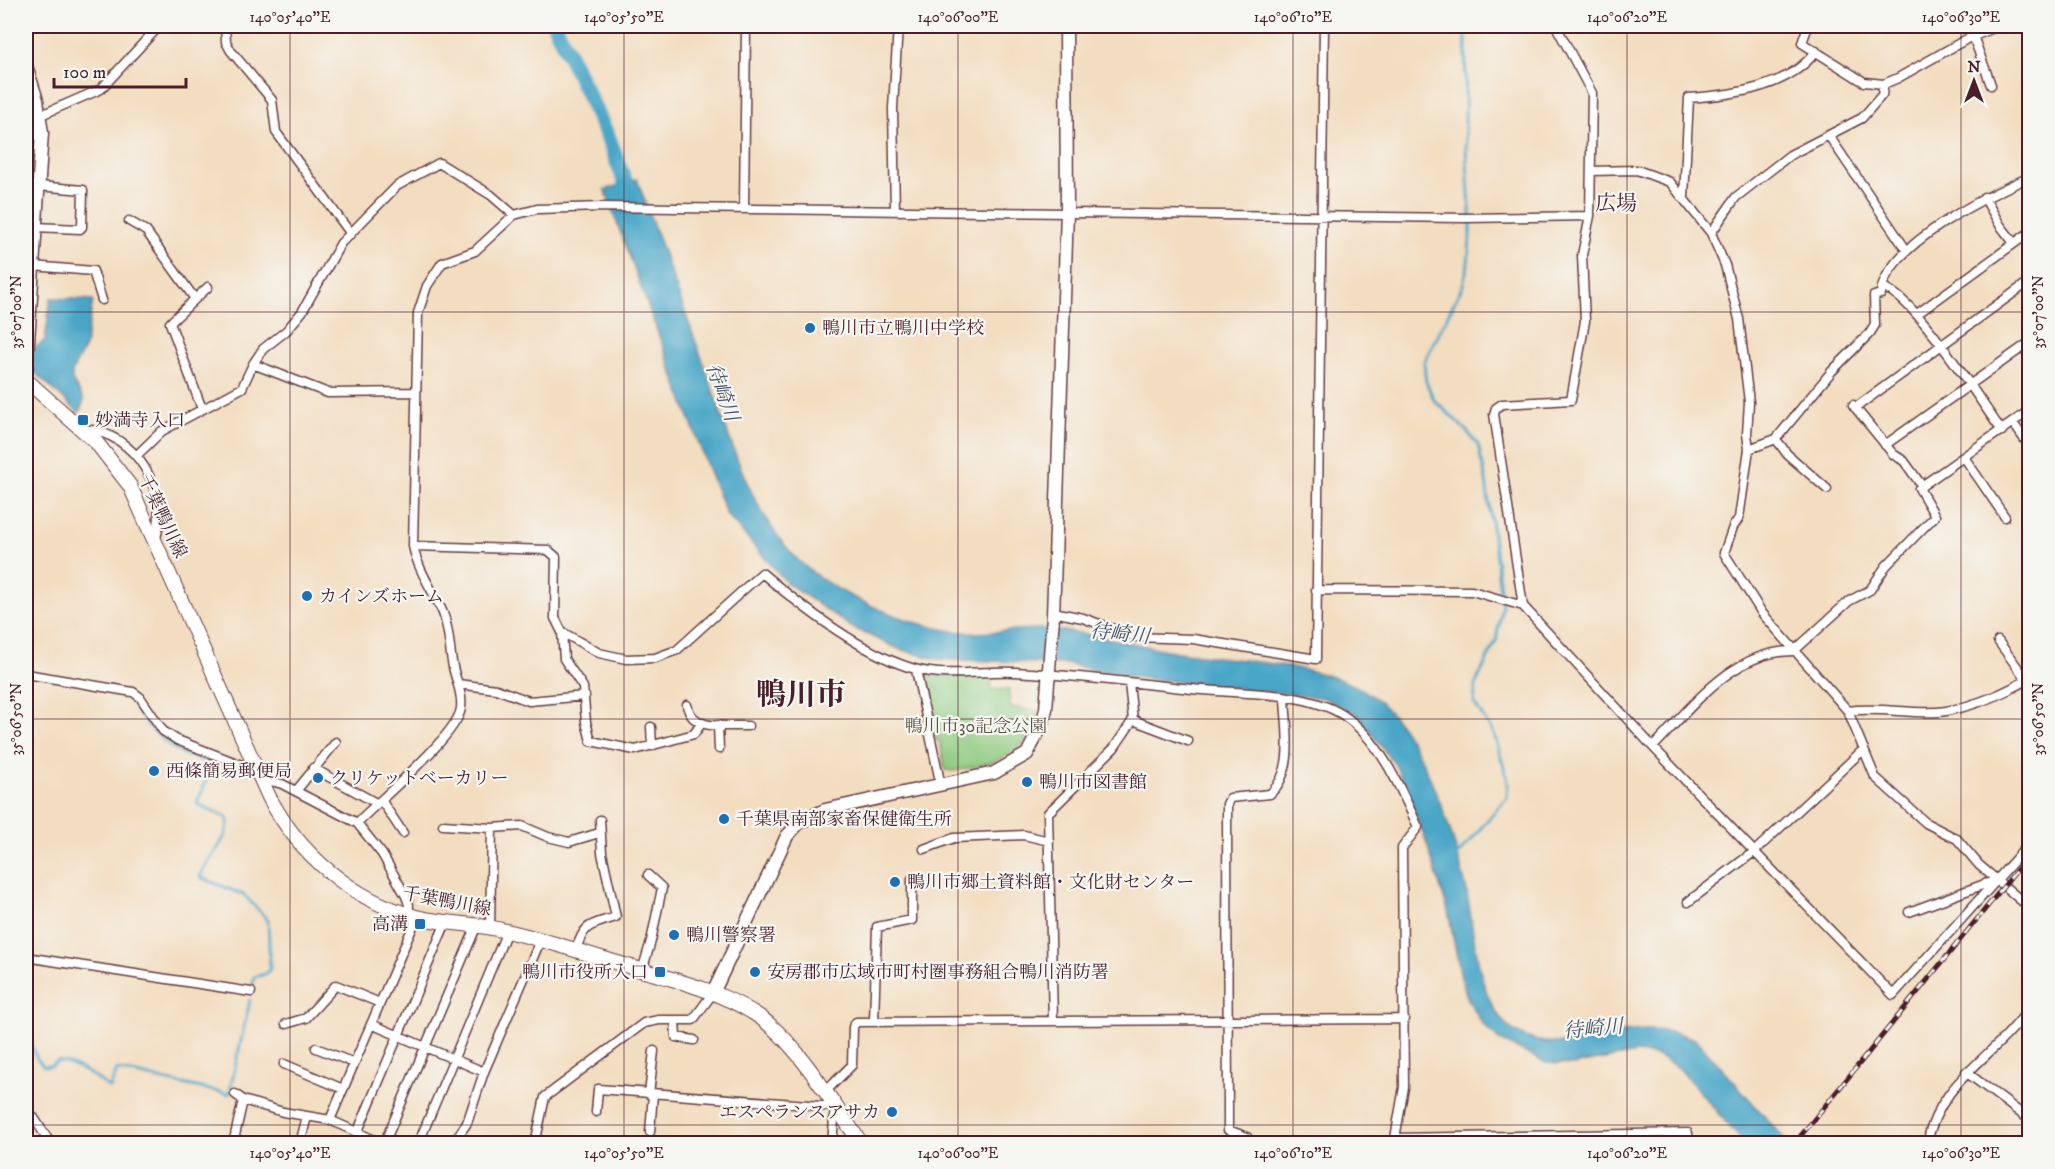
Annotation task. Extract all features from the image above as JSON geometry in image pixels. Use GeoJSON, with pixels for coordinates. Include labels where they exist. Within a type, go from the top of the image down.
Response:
{"type":"FeatureCollection","features":[{"type":"Feature","properties":{"kind":"main road","name":"千葉鴨川線"},"geometry":{"type":"LineString","coordinates":[[26,380],[83,429],[122,473],[156,539],[260,778],[293,836],[323,867],[365,895],[413,916],[483,926],[541,939],[713,993],[752,1012],[769,1024],[795,1052],[862,1143]]}},
{"type":"Feature","properties":{"kind":"street"},"geometry":{"type":"LineString","coordinates":[[41,115],[101,89],[159,26]]}},
{"type":"Feature","properties":{"kind":"street"},"geometry":{"type":"LineString","coordinates":[[225,26],[226,42],[231,51],[272,100],[276,132],[351,234]]}},
{"type":"Feature","properties":{"kind":"street"},"geometry":{"type":"LineString","coordinates":[[744,209],[746,26]]}},
{"type":"Feature","properties":{"kind":"street"},"geometry":{"type":"LineString","coordinates":[[895,211],[893,108],[898,26]]}},
{"type":"Feature","properties":{"kind":"street"},"geometry":{"type":"LineString","coordinates":[[535,1143],[544,1097],[644,1023],[693,1020],[713,993],[771,867],[794,827],[819,812],[994,773],[1027,754],[1042,725],[1049,673],[1053,614],[1067,212],[1066,26]]}},
{"type":"Feature","properties":{"kind":"street"},"geometry":{"type":"LineString","coordinates":[[1053,614],[1083,618],[1135,637],[1193,639],[1316,659],[1324,26]]}},
{"type":"Feature","properties":{"kind":"street"},"geometry":{"type":"LineString","coordinates":[[1518,606],[1494,414],[1496,408],[1502,404],[1571,400],[1585,321],[1582,255],[1590,216],[1592,93],[1556,26]]}},
{"type":"Feature","properties":{"kind":"street"},"geometry":{"type":"LineString","coordinates":[[1808,26],[1802,43],[1864,82],[1884,84],[1973,36],[1998,26]]}},
{"type":"Feature","properties":{"kind":"street"},"geometry":{"type":"LineString","coordinates":[[1973,36],[1991,85]]}},
{"type":"Feature","properties":{"kind":"street"},"geometry":{"type":"LineString","coordinates":[[1684,197],[1689,98],[1748,91],[1783,77],[1807,63],[1816,51]]}},
{"type":"Feature","properties":{"kind":"street"},"geometry":{"type":"LineString","coordinates":[[26,66],[41,115],[42,133],[26,371]]}},
{"type":"Feature","properties":{"kind":"street"},"geometry":{"type":"LineString","coordinates":[[1711,232],[1736,197],[1790,155],[1862,118],[1882,95],[1884,84]]}},
{"type":"Feature","properties":{"kind":"street"},"geometry":{"type":"LineString","coordinates":[[26,135],[42,133]]}},
{"type":"Feature","properties":{"kind":"street"},"geometry":{"type":"LineString","coordinates":[[1829,136],[1907,251]]}},
{"type":"Feature","properties":{"kind":"street"},"geometry":{"type":"LineString","coordinates":[[137,455],[162,431],[242,388],[263,349],[286,331],[302,312],[330,259],[397,186],[439,163],[491,195],[514,215]]}},
{"type":"Feature","properties":{"kind":"street"},"geometry":{"type":"LineString","coordinates":[[1591,171],[1637,170],[1670,182],[1711,232],[1733,289],[1749,402],[1747,434],[1749,449],[1739,518],[1733,527],[1724,553],[1762,613],[1848,711],[1875,777],[1926,823],[1958,839],[1979,865],[2030,908]]}},
{"type":"Feature","properties":{"kind":"street"},"geometry":{"type":"LineString","coordinates":[[1749,449],[1776,439],[1832,370],[1870,333],[1875,325],[1874,296],[1881,294],[1884,276],[1907,251],[1984,196],[2030,177]]}},
{"type":"Feature","properties":{"kind":"street"},"geometry":{"type":"LineString","coordinates":[[35,227],[80,230],[82,227],[83,190],[39,186]]}},
{"type":"Feature","properties":{"kind":"street"},"geometry":{"type":"LineString","coordinates":[[1984,196],[2000,225],[2014,243]]}},
{"type":"Feature","properties":{"kind":"street"},"geometry":{"type":"LineString","coordinates":[[357,823],[434,748],[460,716],[462,700],[443,614],[416,561],[413,546],[418,313],[427,286],[442,263],[475,251],[514,215],[537,208],[660,207],[1464,218],[1590,216]]}},
{"type":"Feature","properties":{"kind":"street"},"geometry":{"type":"LineString","coordinates":[[129,221],[146,231],[195,299]]}},
{"type":"Feature","properties":{"kind":"street"},"geometry":{"type":"LineString","coordinates":[[1917,314],[2030,232]]}},
{"type":"Feature","properties":{"kind":"street"},"geometry":{"type":"LineString","coordinates":[[32,266],[93,270],[102,300]]}},
{"type":"Feature","properties":{"kind":"street"},"geometry":{"type":"LineString","coordinates":[[1922,486],[1904,461],[1886,445],[1854,406],[1941,347],[2030,281]]}},
{"type":"Feature","properties":{"kind":"street"},"geometry":{"type":"LineString","coordinates":[[202,409],[170,323],[208,287]]}},
{"type":"Feature","properties":{"kind":"street"},"geometry":{"type":"LineString","coordinates":[[1882,287],[1890,289],[1917,314],[2002,431]]}},
{"type":"Feature","properties":{"kind":"street"},"geometry":{"type":"LineString","coordinates":[[1886,445],[2030,342]]}},
{"type":"Feature","properties":{"kind":"street"},"geometry":{"type":"LineString","coordinates":[[253,364],[328,393],[416,392]]}},
{"type":"Feature","properties":{"kind":"street"},"geometry":{"type":"LineString","coordinates":[[1653,747],[1724,675],[1747,661],[1778,650],[1794,651],[1849,601],[1870,590],[1886,566],[1935,516],[1919,488],[2030,410]]}},
{"type":"Feature","properties":{"kind":"street"},"geometry":{"type":"LineString","coordinates":[[2013,423],[2030,447]]}},
{"type":"Feature","properties":{"kind":"street"},"geometry":{"type":"LineString","coordinates":[[83,429],[100,431],[137,455],[149,475],[158,503],[160,522],[156,539]]}},
{"type":"Feature","properties":{"kind":"street"},"geometry":{"type":"LineString","coordinates":[[1776,439],[1787,454],[1827,489]]}},
{"type":"Feature","properties":{"kind":"street"},"geometry":{"type":"LineString","coordinates":[[1964,457],[2005,518]]}},
{"type":"Feature","properties":{"kind":"street"},"geometry":{"type":"LineString","coordinates":[[413,546],[548,550],[556,557],[555,618],[562,632],[564,659],[581,682],[591,741],[636,750],[694,734],[701,724]]}},
{"type":"Feature","properties":{"kind":"street"},"geometry":{"type":"LineString","coordinates":[[562,632],[599,653],[615,658],[639,659],[666,655],[689,641],[762,573],[798,604],[838,630],[890,659],[916,670],[947,673],[1049,673],[1285,697],[1328,707],[1359,728],[1386,764],[1418,827],[1402,848],[1404,1088],[1395,1141],[1688,1132],[1688,1143]]}},
{"type":"Feature","properties":{"kind":"street"},"geometry":{"type":"LineString","coordinates":[[1316,590],[1472,591],[1518,606],[1893,995],[2030,843]]}},
{"type":"Feature","properties":{"kind":"street"},"geometry":{"type":"LineString","coordinates":[[1848,711],[1865,709],[1945,711],[2028,681],[1998,641]]}},
{"type":"Feature","properties":{"kind":"street"},"geometry":{"type":"LineString","coordinates":[[916,670],[941,786]]}},
{"type":"Feature","properties":{"kind":"street"},"geometry":{"type":"LineString","coordinates":[[26,674],[133,692],[140,697],[163,731],[177,740],[244,766],[260,778],[296,791],[357,823],[382,854],[406,896],[413,916],[380,1003],[330,1120]]}},
{"type":"Feature","properties":{"kind":"street"},"geometry":{"type":"LineString","coordinates":[[1053,1021],[1047,818],[1052,808],[1114,748],[1133,720],[1130,683]]}},
{"type":"Feature","properties":{"kind":"street"},"geometry":{"type":"LineString","coordinates":[[458,684],[496,689],[529,701],[585,696]]}},
{"type":"Feature","properties":{"kind":"street"},"geometry":{"type":"LineString","coordinates":[[1253,1143],[1246,1137],[1228,1130],[1227,804],[1230,798],[1236,796],[1270,794],[1283,778],[1287,763],[1285,697]]}},
{"type":"Feature","properties":{"kind":"street"},"geometry":{"type":"LineString","coordinates":[[687,705],[688,714],[701,724],[748,726]]}},
{"type":"Feature","properties":{"kind":"street"},"geometry":{"type":"LineString","coordinates":[[1133,720],[1188,741]]}},
{"type":"Feature","properties":{"kind":"street"},"geometry":{"type":"LineString","coordinates":[[718,725],[719,749]]}},
{"type":"Feature","properties":{"kind":"street"},"geometry":{"type":"LineString","coordinates":[[651,728],[652,747]]}},
{"type":"Feature","properties":{"kind":"street"},"geometry":{"type":"LineString","coordinates":[[296,791],[336,741]]}},
{"type":"Feature","properties":{"kind":"street"},"geometry":{"type":"LineString","coordinates":[[1688,902],[1755,852],[1864,749]]}},
{"type":"Feature","properties":{"kind":"street"},"geometry":{"type":"LineString","coordinates":[[313,768],[379,802],[402,833]]}},
{"type":"Feature","properties":{"kind":"street"},"geometry":{"type":"LineString","coordinates":[[576,950],[581,933],[587,926],[616,917],[599,833],[600,820]]}},
{"type":"Feature","properties":{"kind":"street"},"geometry":{"type":"LineString","coordinates":[[443,825],[492,828],[522,826],[548,837],[569,842],[599,833]]}},
{"type":"Feature","properties":{"kind":"street"},"geometry":{"type":"LineString","coordinates":[[236,1094],[243,1100],[330,1120],[350,1131],[358,1131],[383,1143],[425,1047],[483,926],[492,828]]}},
{"type":"Feature","properties":{"kind":"street"},"geometry":{"type":"LineString","coordinates":[[924,849],[954,838],[1024,835],[1049,841]]}},
{"type":"Feature","properties":{"kind":"street"},"geometry":{"type":"LineString","coordinates":[[642,970],[651,941],[662,888],[648,875]]}},
{"type":"Feature","properties":{"kind":"street"},"geometry":{"type":"LineString","coordinates":[[874,1022],[877,927],[912,920],[912,879]]}},
{"type":"Feature","properties":{"kind":"street"},"geometry":{"type":"LineString","coordinates":[[1909,912],[1996,880]]}},
{"type":"Feature","properties":{"kind":"street"},"geometry":{"type":"LineString","coordinates":[[358,1131],[446,922]]}},
{"type":"Feature","properties":{"kind":"street"},"geometry":{"type":"LineString","coordinates":[[419,1142],[507,931]]}},
{"type":"Feature","properties":{"kind":"street"},"geometry":{"type":"LineString","coordinates":[[393,1143],[453,1143],[468,1123],[484,1072],[541,939]]}},
{"type":"Feature","properties":{"kind":"street"},"geometry":{"type":"LineString","coordinates":[[26,957],[250,992]]}},
{"type":"Feature","properties":{"kind":"street"},"geometry":{"type":"LineString","coordinates":[[286,1024],[306,1018],[336,985],[380,1003]]}},
{"type":"Feature","properties":{"kind":"street"},"geometry":{"type":"LineString","coordinates":[[1927,1143],[1937,1115],[1966,1072],[2012,1029],[2029,1009]]}},
{"type":"Feature","properties":{"kind":"street"},"geometry":{"type":"LineString","coordinates":[[824,1093],[852,1065],[853,1027],[856,1022],[1404,1019]]}},
{"type":"Feature","properties":{"kind":"street"},"geometry":{"type":"LineString","coordinates":[[675,1021],[676,1037],[694,1040]]}},
{"type":"Feature","properties":{"kind":"street"},"geometry":{"type":"LineString","coordinates":[[371,1024],[484,1072]]}},
{"type":"Feature","properties":{"kind":"street"},"geometry":{"type":"LineString","coordinates":[[316,1048],[354,1063]]}},
{"type":"Feature","properties":{"kind":"street"},"geometry":{"type":"LineString","coordinates":[[650,1132],[654,1050]]}},
{"type":"Feature","properties":{"kind":"street"},"geometry":{"type":"LineString","coordinates":[[284,1064],[343,1089]]}},
{"type":"Feature","properties":{"kind":"street"},"geometry":{"type":"LineString","coordinates":[[1966,1072],[2030,1120]]}},
{"type":"Feature","properties":{"kind":"street"},"geometry":{"type":"LineString","coordinates":[[596,1112],[598,1089],[835,1107],[832,1143]]}},
{"type":"Feature","properties":{"kind":"street"},"geometry":{"type":"LineString","coordinates":[[233,1143],[243,1100]]}},
{"type":"Feature","properties":{"kind":"street"},"geometry":{"type":"LineString","coordinates":[[26,1110],[51,1143]]}},
{"type":"Feature","properties":{"kind":"street"},"geometry":{"type":"LineString","coordinates":[[300,1143],[307,1116]]}},
{"type":"Feature","properties":{"kind":"green space","name":"鴨川市30記念公園"},"geometry":{"type":"Polygon","coordinates":[[[930,676],[992,676],[991,689],[1009,690],[1010,707],[1037,711],[1033,727],[1018,749],[1007,756],[982,765],[954,771],[945,770],[940,742],[936,740],[925,686],[925,680],[930,676]]]}},
{"type":"Feature","properties":{"kind":"water"},"geometry":{"type":"Polygon","coordinates":[[[637,179],[742,470],[765,517],[779,538],[811,571],[829,584],[872,606],[940,629],[970,633],[1039,629],[1074,632],[1179,652],[1305,670],[1352,684],[1371,695],[1388,710],[1404,731],[1418,754],[1442,808],[1465,883],[1479,967],[1485,988],[1493,1007],[1504,1023],[1519,1034],[1552,1043],[1651,1030],[1675,1033],[1697,1040],[1788,1143],[1744,1143],[1679,1068],[1656,1055],[1636,1053],[1572,1065],[1546,1063],[1499,1040],[1482,1023],[1468,1000],[1448,911],[1425,838],[1396,766],[1358,715],[1324,698],[1125,676],[1067,664],[936,659],[899,649],[853,628],[787,583],[727,515],[712,479],[605,190],[637,179]]]}},
{"type":"Feature","properties":{"kind":"water"},"geometry":{"type":"Polygon","coordinates":[[[51,298],[93,300],[85,346],[72,372],[72,380],[84,400],[79,413],[31,369],[35,348],[45,340],[51,298]]]}},
{"type":"Feature","properties":{"kind":"waterway","name":"待崎川"},"geometry":{"type":"LineString","coordinates":[[555,26],[608,137],[633,203]]}},
{"type":"Feature","properties":{"kind":"waterway"},"geometry":{"type":"LineString","coordinates":[[1455,859],[1507,797],[1508,781],[1494,734],[1474,703],[1476,683],[1496,641],[1502,606],[1486,480],[1478,445],[1466,430],[1434,400],[1426,382],[1424,362],[1463,285],[1468,264],[1471,225],[1465,131],[1466,26]]}},
{"type":"Feature","properties":{"kind":"waterway"},"geometry":{"type":"LineString","coordinates":[[133,700],[141,716],[169,745],[185,755],[213,762],[197,804],[227,817],[228,824],[223,840],[200,877],[244,895],[268,920],[270,969],[265,974],[254,977],[252,989]]}},
{"type":"Feature","properties":{"kind":"waterway"},"geometry":{"type":"LineString","coordinates":[[26,1031],[37,1059],[44,1066],[51,1066],[58,1061],[66,1063],[110,1088],[117,1070],[229,1094],[250,1000]]}},
{"type":"Feature","properties":{"kind":"railway"},"geometry":{"type":"LineString","coordinates":[[1794,1144],[2030,854]]}},
{"type":"Feature","properties":{"kind":"place","name":"鴨川市立鴨川中学校"},"geometry":{"type":"Point","coordinates":[810,328]}},
{"type":"Feature","properties":{"kind":"place","name":"妙満寺入口"},"geometry":{"type":"Point","coordinates":[83,420]}},
{"type":"Feature","properties":{"kind":"place","name":"カインズホーム"},"geometry":{"type":"Point","coordinates":[307,596]}},
{"type":"Feature","properties":{"kind":"place","name":"西條簡易郵便局"},"geometry":{"type":"Point","coordinates":[154,771]}},
{"type":"Feature","properties":{"kind":"place","name":"クリケットベーカリー"},"geometry":{"type":"Point","coordinates":[318,778]}},
{"type":"Feature","properties":{"kind":"place","name":"鴨川市図書館"},"geometry":{"type":"Point","coordinates":[1027,782]}},
{"type":"Feature","properties":{"kind":"place","name":"千葉県南部家畜保健衛生所"},"geometry":{"type":"Point","coordinates":[724,819]}},
{"type":"Feature","properties":{"kind":"place","name":"鴨川市郷土資料館・文化財センター"},"geometry":{"type":"Point","coordinates":[895,882]}},
{"type":"Feature","properties":{"kind":"place","name":"高溝"},"geometry":{"type":"Point","coordinates":[420,924]}},
{"type":"Feature","properties":{"kind":"place","name":"鴨川警察署"},"geometry":{"type":"Point","coordinates":[674,935]}},
{"type":"Feature","properties":{"kind":"place","name":"鴨川市役所入口"},"geometry":{"type":"Point","coordinates":[660,972]}},
{"type":"Feature","properties":{"kind":"place","name":"安房郡市広域市町村圏事務組合鴨川消防署"},"geometry":{"type":"Point","coordinates":[755,972]}},
{"type":"Feature","properties":{"kind":"place","name":"エスペランスアサカ"},"geometry":{"type":"Point","coordinates":[892,1112]}},
{"type":"Feature","properties":{"kind":"district","name":"広場"},"geometry":{"type":"Point","coordinates":[1616,203]}},
{"type":"Feature","properties":{"kind":"district","name":"鴨川市"},"geometry":{"type":"Point","coordinates":[801,694]}}]}
